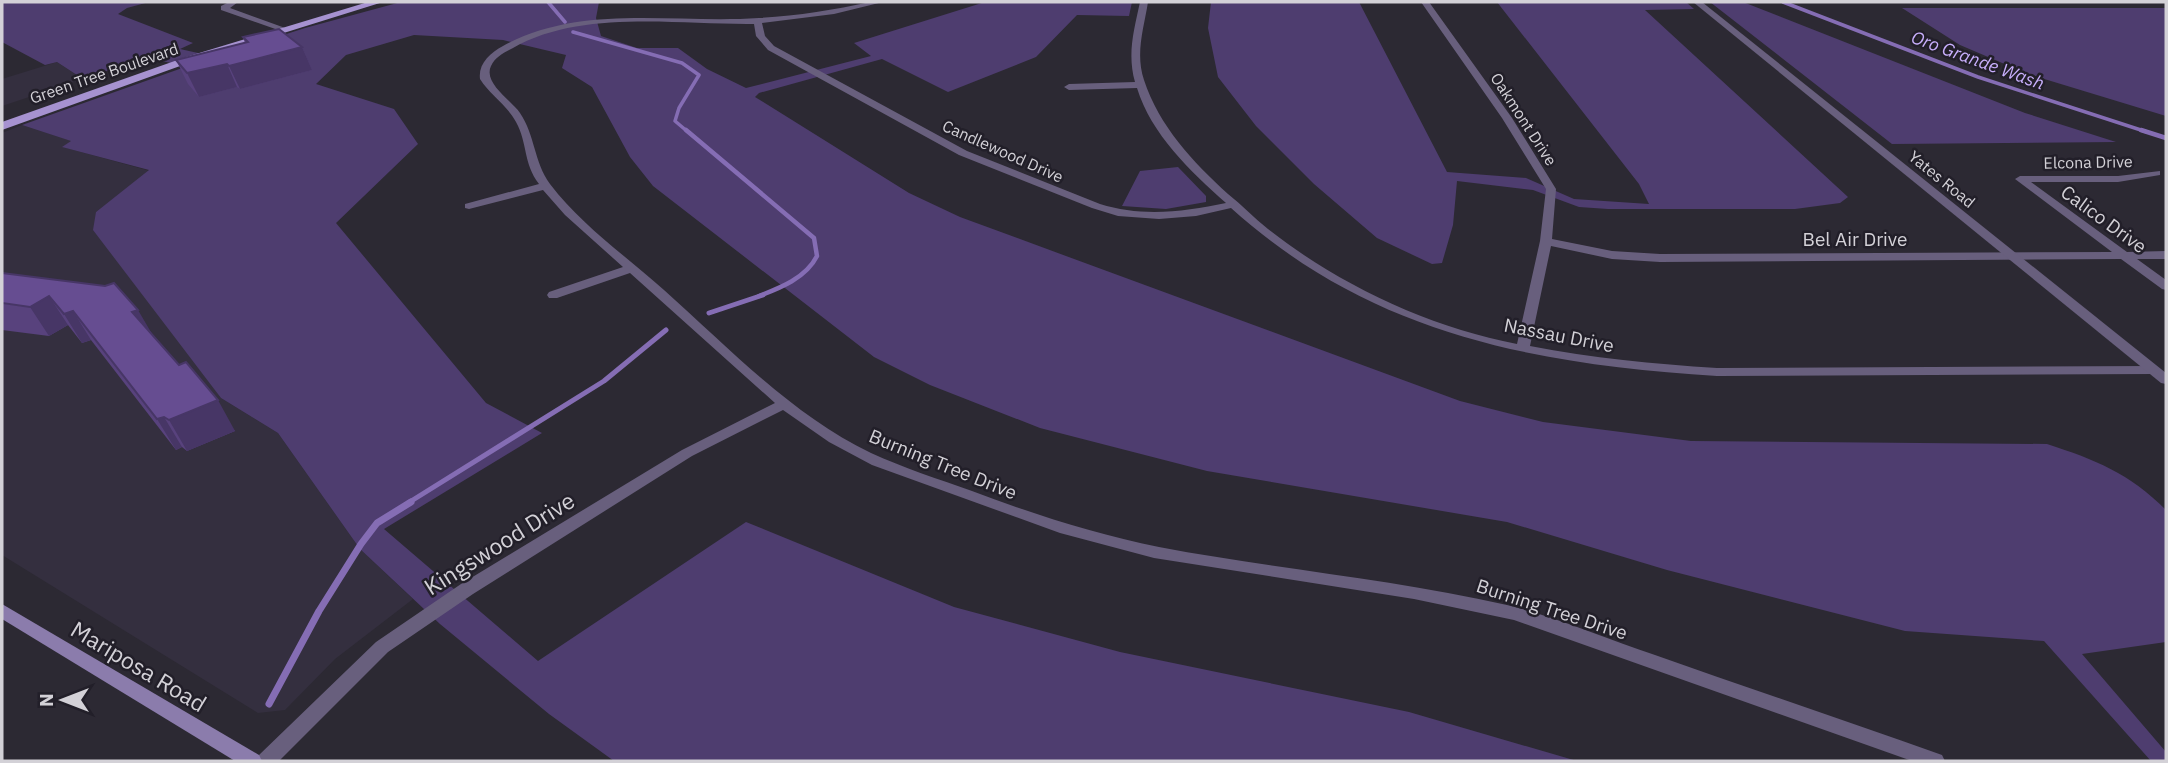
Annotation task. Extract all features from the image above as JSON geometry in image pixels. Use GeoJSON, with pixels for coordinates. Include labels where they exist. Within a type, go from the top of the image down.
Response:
{"type":"FeatureCollection","features":[{"type":"Feature","properties":{"kind":"main road","name":"Green Tree Boulevard"},"geometry":{"type":"LineString","coordinates":[[2,114],[270,24],[354,2]]}},
{"type":"Feature","properties":{"kind":"main road","name":"Green Tree Boulevard"},"geometry":{"type":"LineString","coordinates":[[2,126],[284,29],[378,2]]}},
{"type":"Feature","properties":{"kind":"main road","name":"Mariposa Road"},"geometry":{"type":"LineString","coordinates":[[2,611],[252,761]]}},
{"type":"Feature","properties":{"kind":"street"},"geometry":{"type":"LineString","coordinates":[[234,2],[224,8],[284,29]]}},
{"type":"Feature","properties":{"kind":"street","name":"Burning Tree Drive"},"geometry":{"type":"LineString","coordinates":[[879,2],[830,12],[758,21],[599,22],[532,37],[498,53],[487,64],[484,74],[486,81],[506,100],[520,120],[532,162],[554,198],[785,403],[836,441],[904,471],[1033,519],[1103,540],[1183,556],[1459,600],[1516,614],[1935,761]]}},
{"type":"Feature","properties":{"kind":"street","name":"Nassau Drive"},"geometry":{"type":"LineString","coordinates":[[1144,2],[1135,57],[1140,85],[1154,120],[1182,154],[1231,205],[1301,261],[1369,299],[1446,330],[1523,349],[1612,365],[1717,372],[2154,370]]}},
{"type":"Feature","properties":{"kind":"street","name":"Oakmont Drive"},"geometry":{"type":"LineString","coordinates":[[1425,2],[1507,118],[1551,189],[1546,241],[1537,273],[1523,349]]}},
{"type":"Feature","properties":{"kind":"street","name":"Yates Road"},"geometry":{"type":"LineString","coordinates":[[1697,2],[2166,380]]}},
{"type":"Feature","properties":{"kind":"street","name":"Candlewood Drive"},"geometry":{"type":"LineString","coordinates":[[758,21],[758,33],[762,41],[771,48],[963,153],[1070,197],[1118,213],[1159,216],[1196,213],[1231,205]]}},
{"type":"Feature","properties":{"kind":"street"},"geometry":{"type":"LineString","coordinates":[[1069,87],[1140,85]]}},
{"type":"Feature","properties":{"kind":"street","name":"Elcona Drive"},"geometry":{"type":"LineString","coordinates":[[2020,179],[2118,179],[2156,173]]}},
{"type":"Feature","properties":{"kind":"street","name":"Calico Drive"},"geometry":{"type":"LineString","coordinates":[[2020,179],[2166,286]]}},
{"type":"Feature","properties":{"kind":"street"},"geometry":{"type":"LineString","coordinates":[[469,206],[546,186]]}},
{"type":"Feature","properties":{"kind":"street","name":"Bel Air Drive"},"geometry":{"type":"LineString","coordinates":[[1546,241],[1612,255],[1660,258],[2166,254]]}},
{"type":"Feature","properties":{"kind":"street"},"geometry":{"type":"LineString","coordinates":[[553,295],[632,268]]}},
{"type":"Feature","properties":{"kind":"street","name":"Kingswood Drive"},"geometry":{"type":"LineString","coordinates":[[266,761],[382,647],[467,589],[687,453],[785,403]]}},
{"type":"Feature","properties":{"kind":"shaded area"},"geometry":{"type":"Polygon","coordinates":[[[2,2],[149,2],[127,8],[118,14],[193,43],[180,49],[216,57],[305,28],[401,2],[599,2],[596,18],[601,36],[637,48],[678,48],[707,69],[746,88],[871,56],[854,43],[985,2],[1132,2],[1129,16],[1077,15],[1036,57],[948,92],[882,59],[759,93],[755,97],[909,193],[960,217],[1460,401],[1543,422],[1691,441],[2047,444],[2111,469],[2139,486],[2166,510],[2166,642],[2082,654],[2166,752],[2166,761],[2151,761],[2044,641],[1905,631],[1667,570],[1507,522],[1207,471],[1040,428],[930,385],[874,357],[653,186],[630,157],[592,87],[562,68],[566,55],[503,40],[414,35],[346,55],[316,84],[394,109],[418,144],[336,223],[486,403],[542,433],[384,529],[538,661],[746,522],[954,607],[1120,652],[1409,712],[1577,761],[614,761],[549,714],[440,624],[360,549],[278,433],[221,398],[93,230],[96,212],[149,170],[62,147],[71,141],[22,125],[185,67],[148,57],[83,79],[57,62],[45,65],[2,42],[2,2]]]}},
{"type":"Feature","properties":{"kind":"shaded area"},"geometry":{"type":"Polygon","coordinates":[[[1211,2],[1359,2],[1447,172],[1526,178],[1574,199],[1649,204],[1639,184],[1497,2],[1686,2],[1694,9],[1645,10],[1848,197],[1840,203],[1795,209],[1608,209],[1579,207],[1533,190],[1457,181],[1453,225],[1442,263],[1432,264],[1377,238],[1314,184],[1256,126],[1218,77],[1208,28],[1211,2]]]}},
{"type":"Feature","properties":{"kind":"shaded area"},"geometry":{"type":"Polygon","coordinates":[[[1710,2],[1743,2],[2025,113],[2116,142],[1892,144],[1710,2]]]}},
{"type":"Feature","properties":{"kind":"shaded area"},"geometry":{"type":"Polygon","coordinates":[[[1902,8],[2166,8],[2166,116],[2028,74],[1960,45],[1902,8]]]}},
{"type":"Feature","properties":{"kind":"shaded area"},"geometry":{"type":"Polygon","coordinates":[[[57,62],[83,79],[2,106],[2,79],[57,62]]]}},
{"type":"Feature","properties":{"kind":"shaded area"},"geometry":{"type":"Polygon","coordinates":[[[22,125],[72,141],[63,147],[150,171],[96,212],[221,398],[278,433],[360,549],[413,599],[335,659],[285,710],[258,713],[2,555],[2,133],[22,125]]]}},
{"type":"Feature","properties":{"kind":"shaded area"},"geometry":{"type":"Polygon","coordinates":[[[1178,167],[1206,196],[1206,202],[1166,209],[1122,206],[1140,171],[1178,167]]]}},
{"type":"Feature","properties":{"kind":"building"},"geometry":{"type":"Polygon","coordinates":[[[279,29],[302,47],[229,66],[227,64],[187,73],[176,60],[248,42],[243,37],[279,29]]]}},
{"type":"Feature","properties":{"kind":"building"},"geometry":{"type":"Polygon","coordinates":[[[2,273],[105,286],[114,283],[138,310],[132,312],[179,365],[186,362],[218,400],[169,420],[164,417],[157,419],[73,311],[64,314],[49,296],[30,307],[2,303],[2,273]]]}},
{"type":"Feature","properties":{"kind":"waterway"},"geometry":{"type":"LineString","coordinates":[[548,2],[565,22]]}},
{"type":"Feature","properties":{"kind":"waterway","name":"Oro Grande Wash"},"geometry":{"type":"LineString","coordinates":[[1783,2],[1978,77],[2147,132]]}},
{"type":"Feature","properties":{"kind":"waterway"},"geometry":{"type":"LineString","coordinates":[[573,32],[682,63],[699,75],[679,108],[675,121],[688,132]]}},
{"type":"Feature","properties":{"kind":"waterway"},"geometry":{"type":"LineString","coordinates":[[686,130],[814,238],[817,256],[812,264],[784,286],[759,296]]}},
{"type":"Feature","properties":{"kind":"waterway","name":"Oro Grande Wash"},"geometry":{"type":"LineString","coordinates":[[2141,130],[2166,138]]}},
{"type":"Feature","properties":{"kind":"waterway"},"geometry":{"type":"LineString","coordinates":[[709,313],[763,295]]}},
{"type":"Feature","properties":{"kind":"waterway"},"geometry":{"type":"LineString","coordinates":[[408,503],[604,381],[666,330]]}},
{"type":"Feature","properties":{"kind":"waterway"},"geometry":{"type":"LineString","coordinates":[[269,704],[319,611],[361,544],[377,523],[411,502]]}}]}
